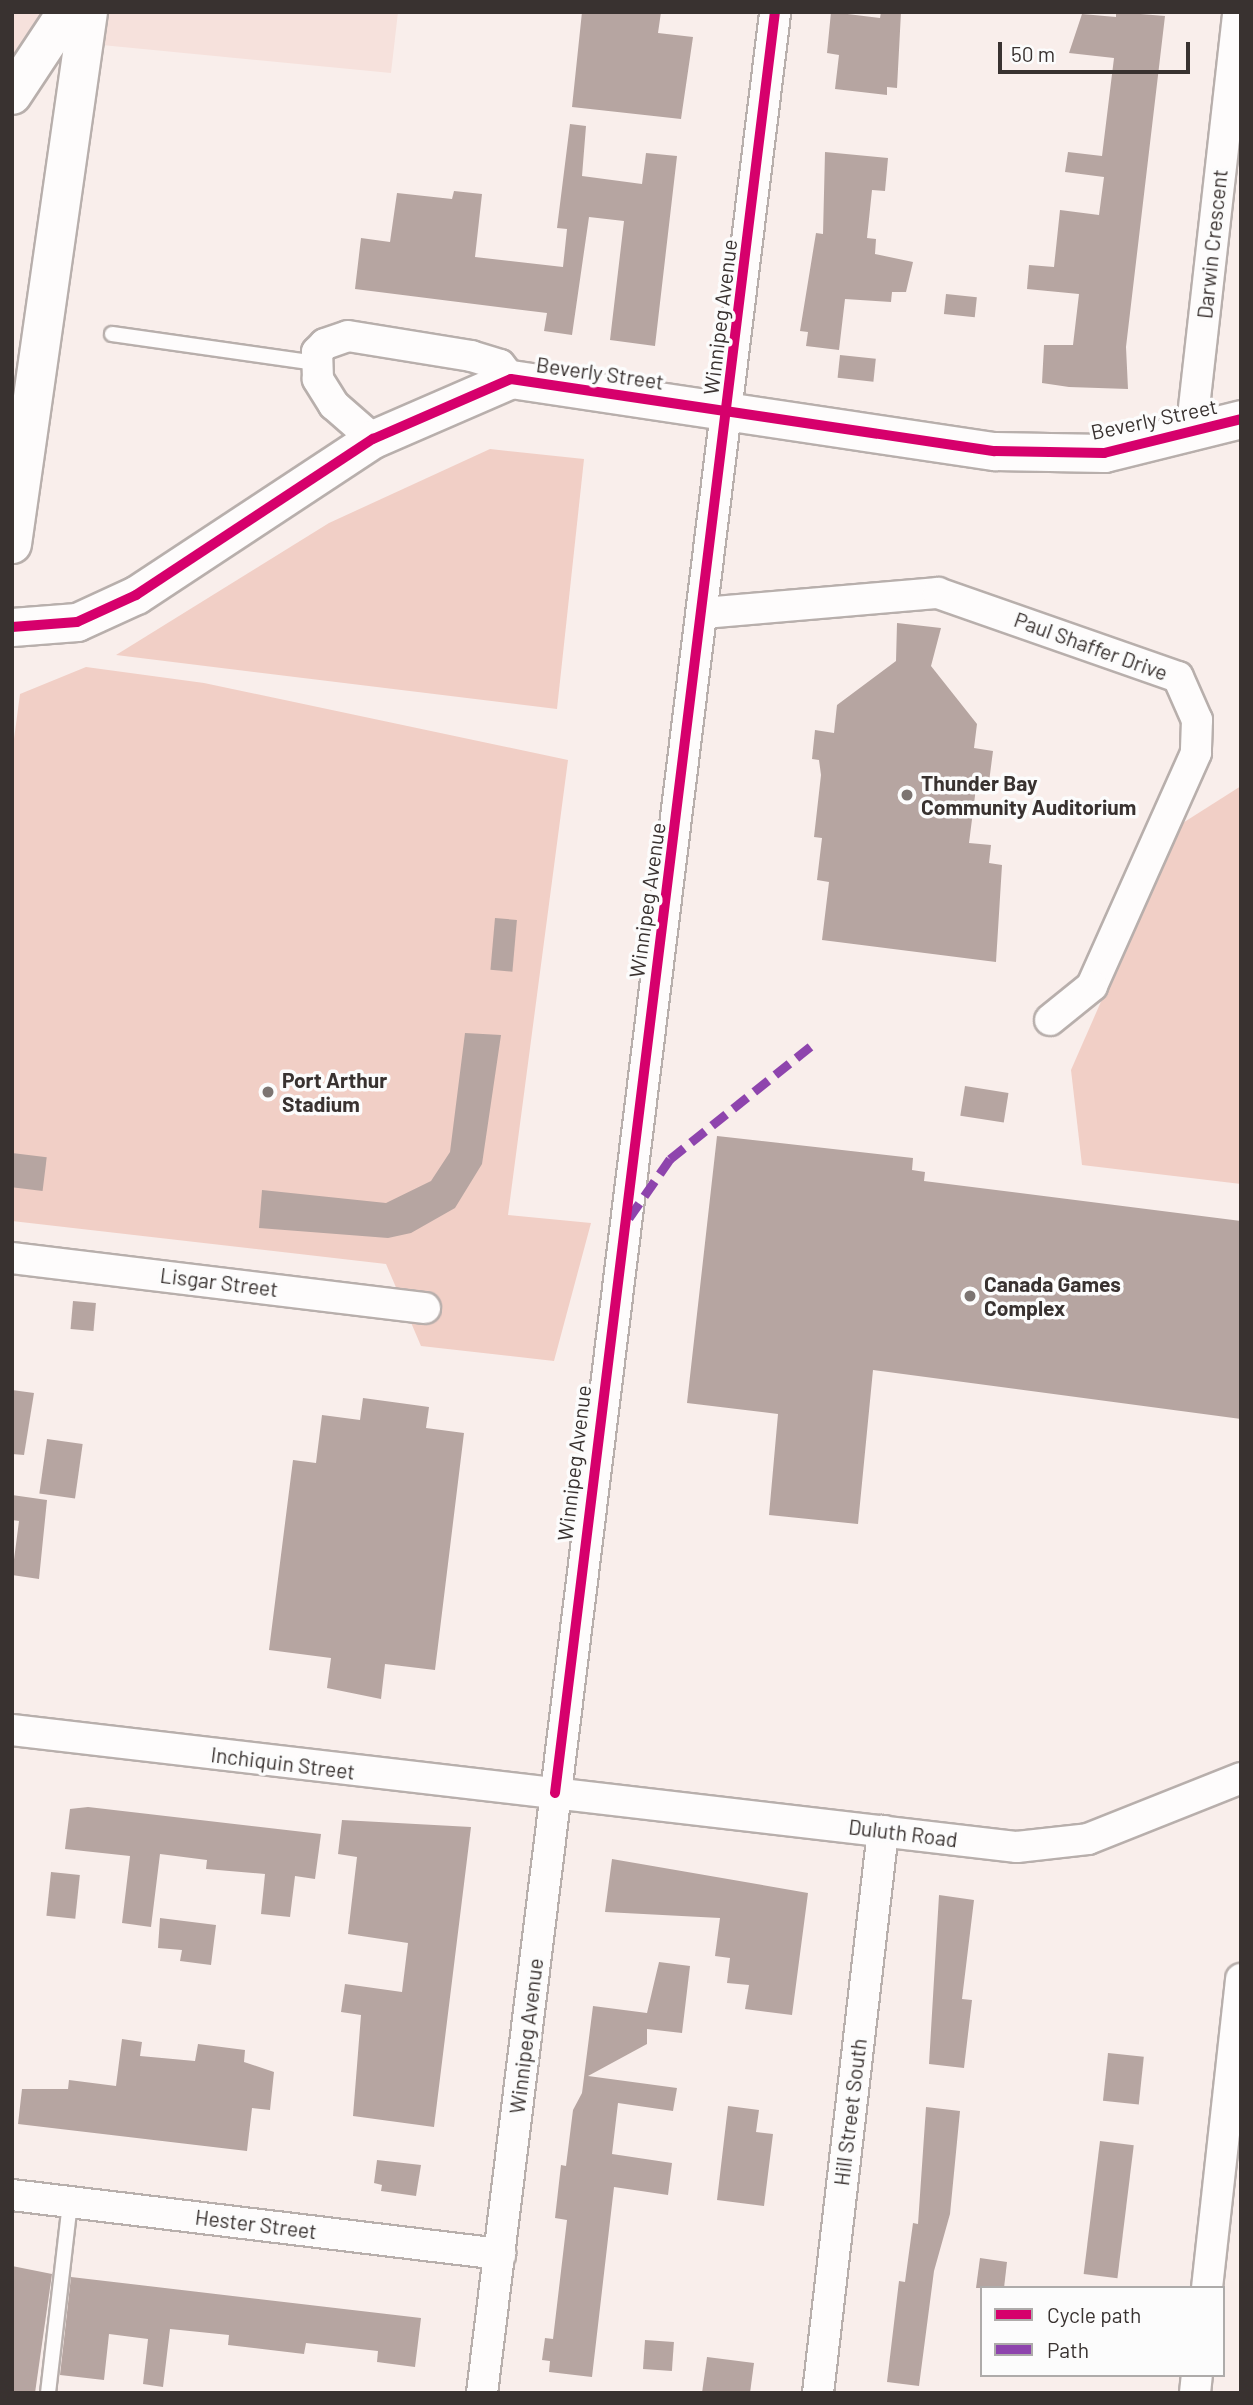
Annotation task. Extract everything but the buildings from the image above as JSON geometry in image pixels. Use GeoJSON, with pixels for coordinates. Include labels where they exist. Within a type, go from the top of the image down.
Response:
{"type":"FeatureCollection","features":[{"type":"Feature","properties":{"kind":"main road"},"geometry":{"type":"LineString","coordinates":[[12,95],[67,12]]}},
{"type":"Feature","properties":{"kind":"main road"},"geometry":{"type":"LineString","coordinates":[[12,544],[88,12]]}},
{"type":"Feature","properties":{"kind":"street","name":"Winnipeg Avenue"},"geometry":{"type":"LineString","coordinates":[[482,2393],[704,613],[775,12]]}},
{"type":"Feature","properties":{"kind":"street","name":"Darwin Crescent"},"geometry":{"type":"LineString","coordinates":[[1191,434],[1238,12]]}},
{"type":"Feature","properties":{"kind":"street","name":"Beverly Street"},"geometry":{"type":"LineString","coordinates":[[316,363],[325,344],[348,336],[471,355],[500,365],[511,379]]}},
{"type":"Feature","properties":{"kind":"street"},"geometry":{"type":"LineString","coordinates":[[316,363],[334,405],[373,439]]}},
{"type":"Feature","properties":{"kind":"street","name":"Beverly Street"},"geometry":{"type":"LineString","coordinates":[[12,627],[77,622],[136,595],[373,439],[511,379],[995,451],[1104,453],[1191,434],[1241,419]]}},
{"type":"Feature","properties":{"kind":"street","name":"Paul Shaffer Drive"},"geometry":{"type":"LineString","coordinates":[[704,613],[938,593],[1178,677],[1197,720],[1196,753],[1093,986],[1050,1020]]}},
{"type":"Feature","properties":{"kind":"street","name":"Lisgar Street"},"geometry":{"type":"LineString","coordinates":[[12,1258],[425,1308]]}},
{"type":"Feature","properties":{"kind":"street","name":"Inchiquin Street"},"geometry":{"type":"LineString","coordinates":[[12,1730],[555,1793]]}},
{"type":"Feature","properties":{"kind":"street","name":"Duluth Road"},"geometry":{"type":"LineString","coordinates":[[555,1793],[1017,1847],[1067,1844],[1241,1778]]}},
{"type":"Feature","properties":{"kind":"street","name":"Hill Street South"},"geometry":{"type":"LineString","coordinates":[[818,2393],[883,1831]]}},
{"type":"Feature","properties":{"kind":"street"},"geometry":{"type":"LineString","coordinates":[[1207,2286],[1241,1979]]}},
{"type":"Feature","properties":{"kind":"street","name":"Hester Street"},"geometry":{"type":"LineString","coordinates":[[12,2195],[500,2254]]}},
{"type":"Feature","properties":{"kind":"lane"},"geometry":{"type":"LineString","coordinates":[[112,334],[316,363]]}},
{"type":"Feature","properties":{"kind":"lane"},"geometry":{"type":"LineString","coordinates":[[48,2393],[71,2202]]}},
{"type":"Feature","properties":{"kind":"shaded area"},"geometry":{"type":"Polygon","coordinates":[[[12,12],[398,12],[391,73],[30,38],[12,64],[12,12]]]}},
{"type":"Feature","properties":{"kind":"shaded area"},"geometry":{"type":"Polygon","coordinates":[[[490,449],[584,459],[557,709],[116,655],[329,523],[490,449]]]}},
{"type":"Feature","properties":{"kind":"shaded area","name":"Port Arthur Stadium"},"geometry":{"type":"Polygon","coordinates":[[[86,667],[204,683],[568,760],[508,1215],[591,1223],[554,1361],[421,1346],[386,1264],[12,1221],[12,754],[20,694],[86,667]]]}},
{"type":"Feature","properties":{"kind":"shaded area"},"geometry":{"type":"Polygon","coordinates":[[[1241,786],[1241,1184],[1082,1165],[1071,1070],[1178,826],[1241,786]]]}},
{"type":"Feature","properties":{"kind":"marked path"},"geometry":{"type":"LineString","coordinates":[[629,1218],[670,1159],[811,1046]]}},
{"type":"Feature","properties":{"kind":"cycle path"},"geometry":{"type":"LineString","coordinates":[[555,1793],[775,12]]}},
{"type":"Feature","properties":{"kind":"cycle path"},"geometry":{"type":"LineString","coordinates":[[12,627],[77,622],[136,595],[373,439],[511,379],[995,451],[1104,453],[1241,419]]}},
{"type":"Feature","properties":{"kind":"place","name":"Thunder Bay Community Auditorium"},"geometry":{"type":"Point","coordinates":[907,795]}},
{"type":"Feature","properties":{"kind":"place","name":"Port Arthur Stadium"},"geometry":{"type":"Point","coordinates":[268,1092]}},
{"type":"Feature","properties":{"kind":"place","name":"Canada Games Complex"},"geometry":{"type":"Point","coordinates":[970,1296]}}]}
